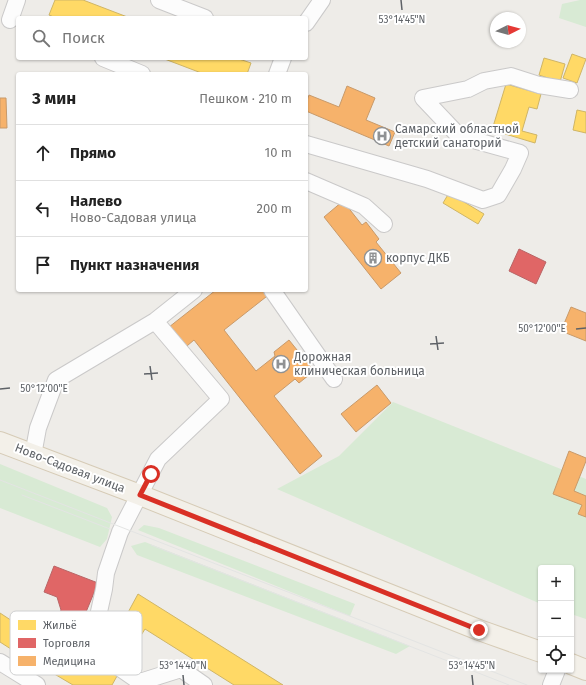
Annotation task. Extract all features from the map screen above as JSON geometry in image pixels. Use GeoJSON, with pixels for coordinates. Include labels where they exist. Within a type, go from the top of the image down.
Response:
{"type":"FeatureCollection","features":[{"type":"Feature","properties":{"kind":"main road","name":"Ново-Садовая улица"},"geometry":{"type":"LineString","coordinates":[[0,442],[140,495],[479,630],[538,651]]}},
{"type":"Feature","properties":{"kind":"main road"},"geometry":{"type":"LineString","coordinates":[[574,665],[586,670]]}},
{"type":"Feature","properties":{"kind":"street"},"geometry":{"type":"LineString","coordinates":[[9,20],[17,0]]}},
{"type":"Feature","properties":{"kind":"street"},"geometry":{"type":"LineString","coordinates":[[159,0],[200,16]]}},
{"type":"Feature","properties":{"kind":"street"},"geometry":{"type":"LineString","coordinates":[[308,19],[322,0]]}},
{"type":"Feature","properties":{"kind":"street"},"geometry":{"type":"LineString","coordinates":[[108,60],[137,72]]}},
{"type":"Feature","properties":{"kind":"street"},"geometry":{"type":"LineString","coordinates":[[278,72],[283,60]]}},
{"type":"Feature","properties":{"kind":"street"},"geometry":{"type":"LineString","coordinates":[[308,145],[427,179],[483,200],[498,195],[520,153],[459,136],[423,98],[468,89],[484,81],[511,76],[539,85],[570,90]]}},
{"type":"Feature","properties":{"kind":"street"},"geometry":{"type":"LineString","coordinates":[[308,182],[364,206],[384,224]]}},
{"type":"Feature","properties":{"kind":"street"},"geometry":{"type":"LineString","coordinates":[[33,455],[38,428],[56,380],[155,321],[191,292]]}},
{"type":"Feature","properties":{"kind":"street"},"geometry":{"type":"LineString","coordinates":[[273,292],[334,379]]}},
{"type":"Feature","properties":{"kind":"street"},"geometry":{"type":"LineString","coordinates":[[99,611],[106,573],[120,532],[158,459],[221,399],[155,321]]}},
{"type":"Feature","properties":{"kind":"street"},"geometry":{"type":"LineString","coordinates":[[0,662],[10,668]]}},
{"type":"Feature","properties":{"kind":"street"},"geometry":{"type":"LineString","coordinates":[[127,675],[139,684],[181,669],[204,685]]}},
{"type":"Feature","properties":{"kind":"street"},"geometry":{"type":"LineString","coordinates":[[551,685],[556,673]]}},
{"type":"Feature","properties":{"kind":"street"},"geometry":{"type":"LineString","coordinates":[[21,675],[37,685]]}},
{"type":"Feature","properties":{"kind":"green space"},"geometry":{"type":"Polygon","coordinates":[[[586,0],[586,27],[559,18],[562,4],[586,0]]]}},
{"type":"Feature","properties":{"kind":"green space"},"geometry":{"type":"Polygon","coordinates":[[[393,402],[586,479],[586,619],[574,615],[574,565],[538,565],[538,603],[277,489],[339,456],[393,402]]]}},
{"type":"Feature","properties":{"kind":"green space"},"geometry":{"type":"Polygon","coordinates":[[[0,464],[107,508],[112,517],[107,539],[100,547],[0,508],[0,464]]]}},
{"type":"Feature","properties":{"kind":"green space"},"geometry":{"type":"Polygon","coordinates":[[[144,525],[159,528],[355,604],[350,616],[138,530],[144,525]]]}},
{"type":"Feature","properties":{"kind":"green space"},"geometry":{"type":"Polygon","coordinates":[[[145,542],[410,646],[396,654],[137,555],[131,546],[145,542]]]}},
{"type":"Feature","properties":{"kind":"building: Жильё"},"geometry":{"type":"Polygon","coordinates":[[[55,0],[83,0],[125,16],[51,16],[49,15],[55,0]]]}},
{"type":"Feature","properties":{"kind":"building: Жильё"},"geometry":{"type":"Polygon","coordinates":[[[572,54],[586,59],[577,83],[563,78],[572,54]]]}},
{"type":"Feature","properties":{"kind":"building: Жильё"},"geometry":{"type":"Polygon","coordinates":[[[544,58],[565,64],[560,82],[539,75],[544,58]]]}},
{"type":"Feature","properties":{"kind":"building: Жильё"},"geometry":{"type":"Polygon","coordinates":[[[167,60],[242,60],[251,63],[248,72],[199,72],[167,60]]]}},
{"type":"Feature","properties":{"kind":"building: Жильё"},"geometry":{"type":"Polygon","coordinates":[[[506,84],[541,94],[537,109],[529,107],[522,131],[537,135],[535,143],[492,130],[506,84]]]}},
{"type":"Feature","properties":{"kind":"building: Жильё"},"geometry":{"type":"Polygon","coordinates":[[[577,110],[586,112],[586,133],[573,130],[577,110]]]}},
{"type":"Feature","properties":{"kind":"building: Жильё"},"geometry":{"type":"Polygon","coordinates":[[[449,193],[484,214],[478,224],[443,203],[449,193]]]}},
{"type":"Feature","properties":{"kind":"building: Жильё"},"geometry":{"type":"Polygon","coordinates":[[[138,594],[283,685],[234,685],[145,629],[142,634],[142,611],[129,611],[138,594]]]}},
{"type":"Feature","properties":{"kind":"building: Жильё"},"geometry":{"type":"Polygon","coordinates":[[[0,613],[10,620],[10,648],[0,642],[0,613]]]}},
{"type":"Feature","properties":{"kind":"building: Жильё"},"geometry":{"type":"Polygon","coordinates":[[[56,675],[118,675],[112,685],[73,685],[56,675]]]}},
{"type":"Feature","properties":{"kind":"building: Торговля"},"geometry":{"type":"Polygon","coordinates":[[[519,249],[546,262],[536,284],[509,271],[519,249]]]}},
{"type":"Feature","properties":{"kind":"building: Торговля"},"geometry":{"type":"Polygon","coordinates":[[[54,566],[98,583],[86,611],[61,611],[57,597],[44,592],[54,566]]]}},
{"type":"Feature","properties":{"kind":"building: Медицина"},"geometry":{"type":"Polygon","coordinates":[[[347,86],[375,98],[366,120],[395,132],[389,146],[308,112],[308,98],[309,95],[339,107],[347,86]]]}},
{"type":"Feature","properties":{"kind":"building: Медицина"},"geometry":{"type":"Polygon","coordinates":[[[0,98],[6,98],[7,128],[0,128],[0,98]]]}},
{"type":"Feature","properties":{"kind":"building: Медицина","name":"корпус ДКБ"},"geometry":{"type":"Polygon","coordinates":[[[343,201],[362,225],[366,222],[379,239],[376,242],[401,273],[381,289],[324,217],[343,201]]]}},
{"type":"Feature","properties":{"kind":"building: Медицина"},"geometry":{"type":"Polygon","coordinates":[[[213,292],[270,292],[271,293],[224,330],[256,371],[275,356],[274,352],[289,340],[314,371],[299,383],[295,379],[274,396],[322,456],[300,474],[194,340],[181,351],[164,331],[213,292]]]}},
{"type":"Feature","properties":{"kind":"building: Медицина"},"geometry":{"type":"Polygon","coordinates":[[[571,307],[586,313],[586,341],[561,331],[571,307]]]}},
{"type":"Feature","properties":{"kind":"building: Медицина"},"geometry":{"type":"Polygon","coordinates":[[[377,385],[391,403],[356,432],[341,414],[377,385]]]}},
{"type":"Feature","properties":{"kind":"building: Медицина"},"geometry":{"type":"Polygon","coordinates":[[[569,451],[586,458],[574,491],[586,496],[586,517],[578,514],[582,505],[553,494],[569,451]]]}},
{"type":"Feature","properties":{"kind":"tram line"},"geometry":{"type":"LineString","coordinates":[[0,480],[527,685]]}},
{"type":"Feature","properties":{"kind":"tram line"},"geometry":{"type":"LineString","coordinates":[[22,495],[110,529]]}},
{"type":"Feature","properties":{"kind":"tram line"},"geometry":{"type":"LineString","coordinates":[[151,545],[509,685]]}},
{"type":"Feature","properties":{"kind":"place","name":"Самарский областной детский санаторий"},"geometry":{"type":"Point","coordinates":[382,136]}},
{"type":"Feature","properties":{"kind":"place","name":"корпус ДКБ"},"geometry":{"type":"Point","coordinates":[373,258]}},
{"type":"Feature","properties":{"kind":"place","name":"Дорожная клиническая больница"},"geometry":{"type":"Point","coordinates":[281,364]}},
{"type":"Feature","properties":{"kind":"route"},"geometry":{"type":"LineString","coordinates":[[151,474],[140,495],[479,630]]}}]}
